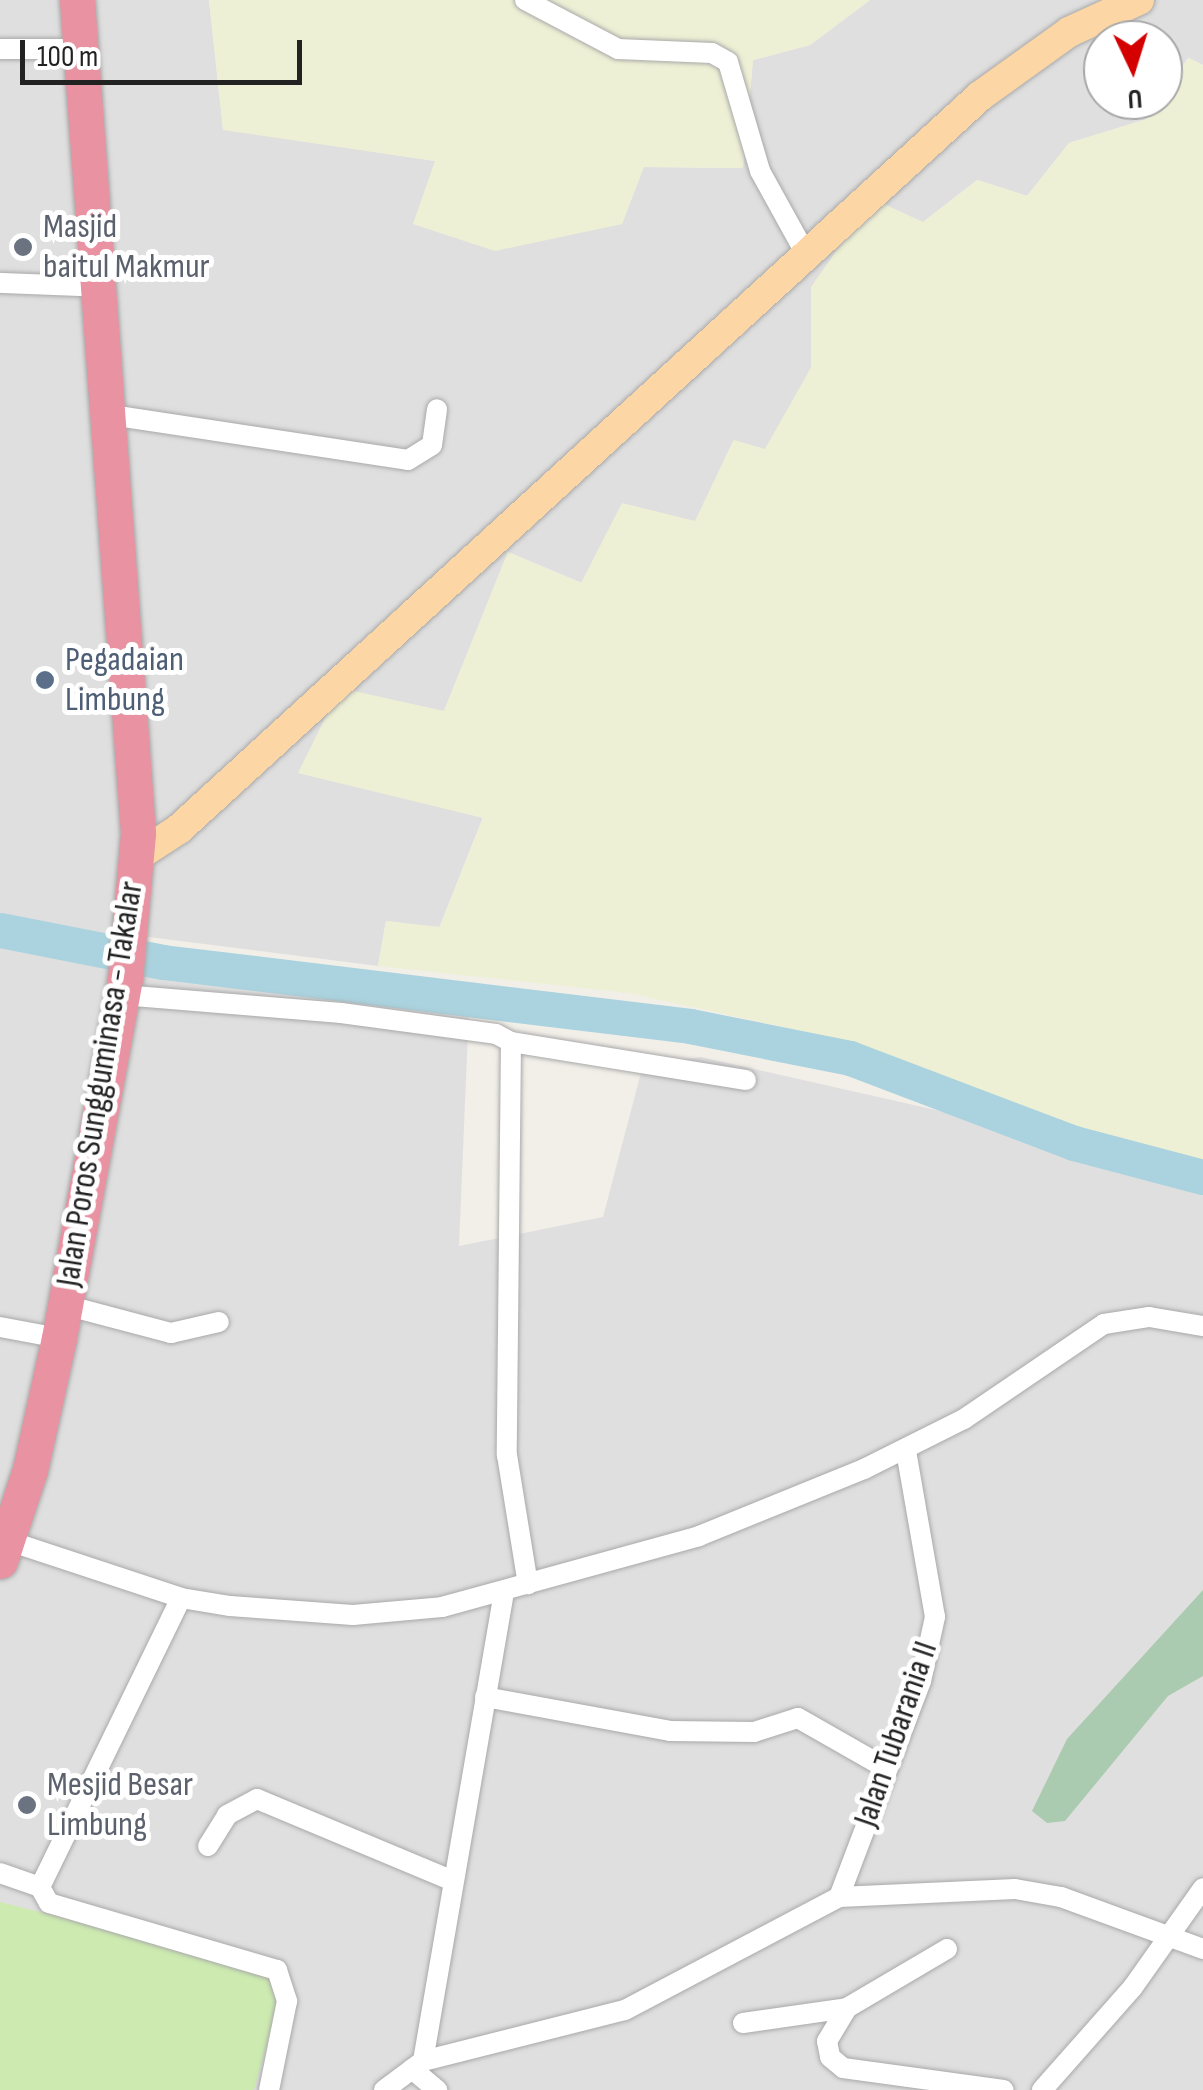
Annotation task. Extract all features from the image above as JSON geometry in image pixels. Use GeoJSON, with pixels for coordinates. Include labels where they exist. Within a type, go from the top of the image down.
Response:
{"type":"FeatureCollection","features":[{"type":"Feature","properties":{"kind":"highway","name":"Jalan Poros Sungguminasa - Takalar"},"geometry":{"type":"LineString","coordinates":[[5,1551],[62,1322],[124,974],[136,857],[135,744],[77,0]]}},
{"type":"Feature","properties":{"kind":"main road"},"geometry":{"type":"LineString","coordinates":[[136,857],[180,829],[1002,76],[1069,32],[1139,0]]}},
{"type":"Feature","properties":{"kind":"street"},"geometry":{"type":"LineString","coordinates":[[525,0],[618,49],[712,52],[728,62],[760,171],[807,256]]}},
{"type":"Feature","properties":{"kind":"street"},"geometry":{"type":"LineString","coordinates":[[0,49],[80,49]]}},
{"type":"Feature","properties":{"kind":"street"},"geometry":{"type":"LineString","coordinates":[[0,283],[102,287]]}},
{"type":"Feature","properties":{"kind":"street"},"geometry":{"type":"LineString","coordinates":[[111,415],[266,434],[397,460],[432,446],[436,410]]}},
{"type":"Feature","properties":{"kind":"street"},"geometry":{"type":"LineString","coordinates":[[124,974],[341,1013],[496,1034],[510,1042],[746,1080]]}},
{"type":"Feature","properties":{"kind":"street"},"geometry":{"type":"LineString","coordinates":[[510,1042],[507,1455],[528,1584]]}},
{"type":"Feature","properties":{"kind":"street"},"geometry":{"type":"LineString","coordinates":[[5,1551],[181,1598],[353,1615],[410,1612],[504,1594],[721,1528],[906,1451],[1104,1324],[1149,1318],[1203,1326]]}},
{"type":"Feature","properties":{"kind":"street"},"geometry":{"type":"LineString","coordinates":[[0,1328],[62,1322],[171,1333],[219,1322]]}},
{"type":"Feature","properties":{"kind":"street","name":"Jalan Tubarania II"},"geometry":{"type":"LineString","coordinates":[[839,1897],[884,1767],[922,1681],[935,1617],[906,1451]]}},
{"type":"Feature","properties":{"kind":"street"},"geometry":{"type":"LineString","coordinates":[[437,2090],[417,2065],[504,1594]]}},
{"type":"Feature","properties":{"kind":"street"},"geometry":{"type":"LineString","coordinates":[[40,1887],[181,1598]]}},
{"type":"Feature","properties":{"kind":"street"},"geometry":{"type":"LineString","coordinates":[[485,1698],[670,1731],[754,1732],[798,1718],[884,1767]]}},
{"type":"Feature","properties":{"kind":"street"},"geometry":{"type":"LineString","coordinates":[[208,1846],[227,1815],[257,1799],[453,1880]]}},
{"type":"Feature","properties":{"kind":"street"},"geometry":{"type":"LineString","coordinates":[[0,1873],[40,1887],[49,1903],[277,1970],[287,2001],[269,2090]]}},
{"type":"Feature","properties":{"kind":"street"},"geometry":{"type":"LineString","coordinates":[[1042,2090],[1096,2034],[1203,1888]]}},
{"type":"Feature","properties":{"kind":"street"},"geometry":{"type":"LineString","coordinates":[[384,2090],[417,2065],[624,2010],[839,1897],[1015,1889],[1171,1932],[1203,1949]]}},
{"type":"Feature","properties":{"kind":"street"},"geometry":{"type":"LineString","coordinates":[[743,2023],[847,2008],[947,1949]]}},
{"type":"Feature","properties":{"kind":"street"},"geometry":{"type":"LineString","coordinates":[[847,2008],[828,2041],[836,2065],[1003,2090]]}},
{"type":"Feature","properties":{"kind":"shaded area"},"geometry":{"type":"Polygon","coordinates":[[[0,0],[209,0],[223,129],[435,161],[578,230],[622,224],[643,167],[743,168],[753,60],[810,45],[870,0],[1203,0],[1203,65],[1188,58],[1183,65],[1183,20],[1083,20],[1083,120],[1144,120],[1069,143],[1027,196],[977,180],[923,222],[812,287],[811,368],[765,450],[733,441],[695,522],[582,583],[508,552],[444,711],[299,773],[483,817],[439,928],[386,921],[378,966],[109,932],[94,965],[469,1008],[459,1246],[603,1217],[643,1065],[701,1057],[1122,1152],[1203,1179],[1203,2090],[0,2090],[0,0]]]}},
{"type":"Feature","properties":{"kind":"green space"},"geometry":{"type":"Polygon","coordinates":[[[209,0],[870,0],[810,45],[753,60],[743,168],[644,167],[622,224],[495,251],[413,224],[435,161],[223,130],[209,0]]]}},
{"type":"Feature","properties":{"kind":"green space"},"geometry":{"type":"Polygon","coordinates":[[[1189,58],[1203,65],[1203,1160],[1006,1109],[815,1034],[628,993],[378,966],[386,921],[440,927],[483,818],[298,773],[340,688],[444,711],[508,552],[581,583],[622,503],[695,521],[734,440],[765,449],[811,368],[811,287],[873,199],[923,222],[978,180],[1027,196],[1069,143],[1144,120],[1183,120],[1183,67],[1189,58]]]}},
{"type":"Feature","properties":{"kind":"green space"},"geometry":{"type":"Polygon","coordinates":[[[1203,1590],[1203,1676],[1168,1696],[1065,1821],[1047,1823],[1032,1811],[1067,1739],[1203,1590]]]}},
{"type":"Feature","properties":{"kind":"green space"},"geometry":{"type":"Polygon","coordinates":[[[0,1902],[287,1974],[254,2090],[0,2090],[0,1902]]]}},
{"type":"Feature","properties":{"kind":"waterway"},"geometry":{"type":"LineString","coordinates":[[0,930],[163,962],[690,1026],[850,1058],[1074,1143],[1203,1177]]}},
{"type":"Feature","properties":{"kind":"place","name":"Masjid baitul Makmur"},"geometry":{"type":"Point","coordinates":[23,247]}},
{"type":"Feature","properties":{"kind":"place","name":"Pegadaian Limbung"},"geometry":{"type":"Point","coordinates":[45,680]}},
{"type":"Feature","properties":{"kind":"place","name":"Mesjid Besar Limbung"},"geometry":{"type":"Point","coordinates":[27,1805]}}]}
